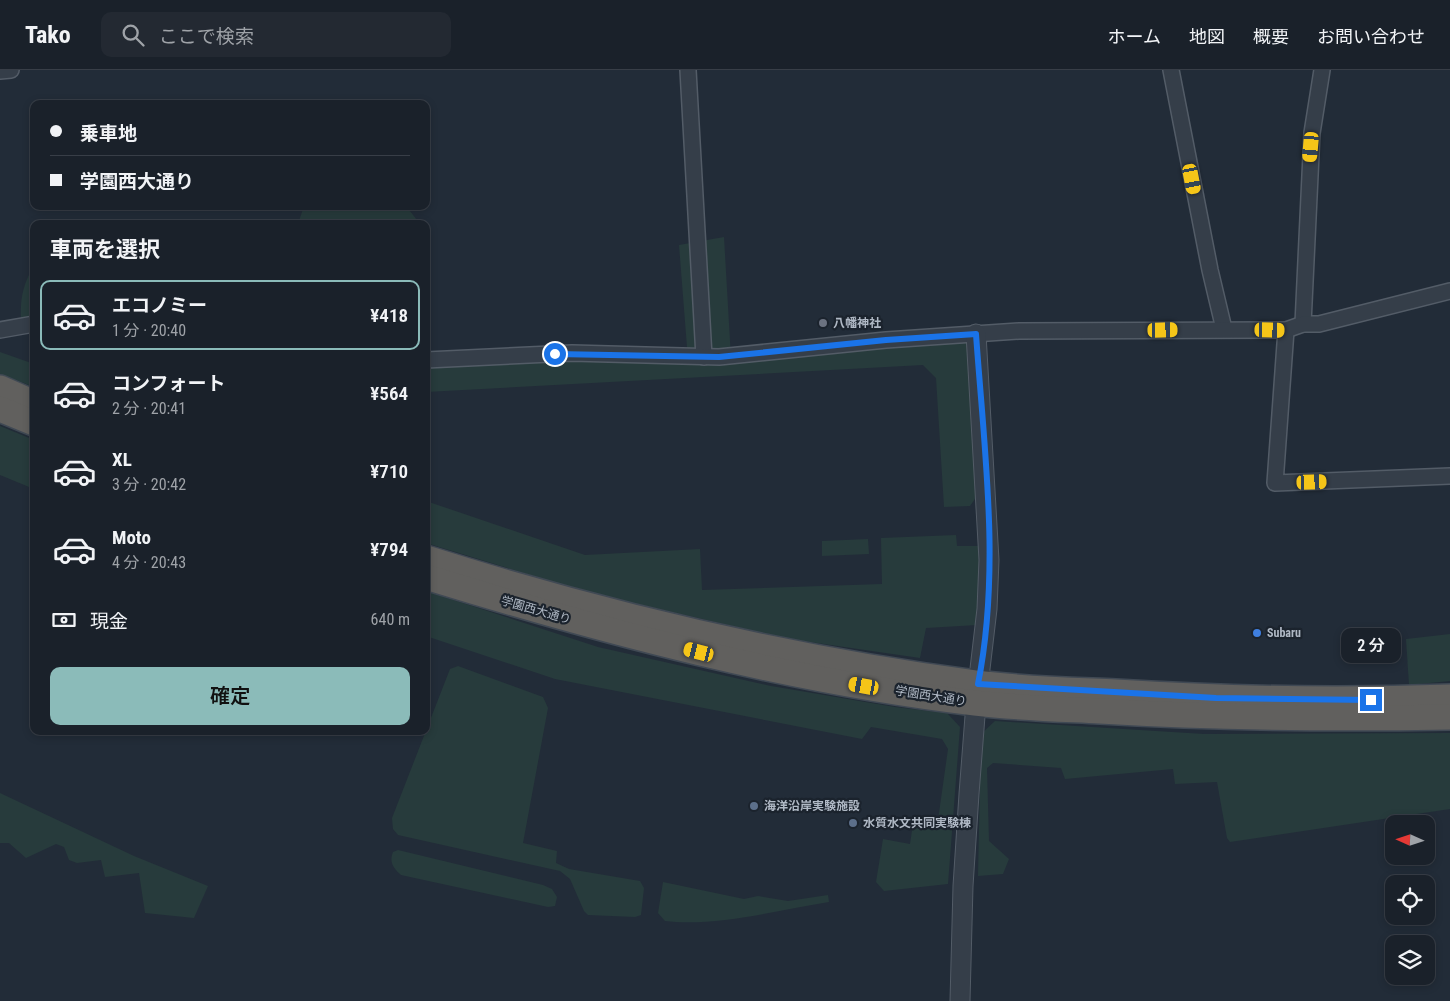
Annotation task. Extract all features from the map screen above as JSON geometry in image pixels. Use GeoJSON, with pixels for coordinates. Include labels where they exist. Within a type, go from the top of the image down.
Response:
{"type":"FeatureCollection","features":[{"type":"Feature","properties":{"kind":"highway"},"geometry":{"type":"LineString","coordinates":[[0,388],[30,401]]}},
{"type":"Feature","properties":{"kind":"highway"},"geometry":{"type":"LineString","coordinates":[[0,409],[30,421]]}},
{"type":"Feature","properties":{"kind":"highway","name":"学園西大通り"},"geometry":{"type":"LineString","coordinates":[[430,559],[528,590],[702,635],[861,666],[977,693]]}},
{"type":"Feature","properties":{"kind":"highway","name":"学園西大通り"},"geometry":{"type":"LineString","coordinates":[[430,578],[544,613],[792,673],[1215,718],[1344,709],[1450,697]]}},
{"type":"Feature","properties":{"kind":"highway","name":"学園西大通り"},"geometry":{"type":"LineString","coordinates":[[1344,709],[1450,717]]}},
{"type":"Feature","properties":{"kind":"street"},"geometry":{"type":"LineString","coordinates":[[0,71],[11,70]]}},
{"type":"Feature","properties":{"kind":"street"},"geometry":{"type":"LineString","coordinates":[[688,70],[704,357]]}},
{"type":"Feature","properties":{"kind":"street"},"geometry":{"type":"LineString","coordinates":[[1171,70],[1210,270],[1224,329]]}},
{"type":"Feature","properties":{"kind":"street"},"geometry":{"type":"LineString","coordinates":[[1303,324],[1311,142],[1322,70]]}},
{"type":"Feature","properties":{"kind":"street"},"geometry":{"type":"LineString","coordinates":[[430,360],[572,353],[704,357],[886,340],[1019,331],[1286,330],[1303,324],[1319,324],[1450,291]]}},
{"type":"Feature","properties":{"kind":"street"},"geometry":{"type":"LineString","coordinates":[[0,330],[30,325]]}},
{"type":"Feature","properties":{"kind":"street"},"geometry":{"type":"LineString","coordinates":[[1286,330],[1275,483],[1450,476]]}},
{"type":"Feature","properties":{"kind":"street"},"geometry":{"type":"LineString","coordinates":[[960,1001],[963,886],[989,560],[976,334]]}},
{"type":"Feature","properties":{"kind":"green space"},"geometry":{"type":"Polygon","coordinates":[[[303,210],[409,210],[417,220],[299,220],[303,210]]]}},
{"type":"Feature","properties":{"kind":"green space"},"geometry":{"type":"Polygon","coordinates":[[[724,237],[731,358],[967,341],[977,496],[970,506],[944,507],[936,378],[923,365],[430,392],[430,363],[505,359],[688,360],[679,245],[724,237]]]}},
{"type":"Feature","properties":{"kind":"green space"},"geometry":{"type":"Polygon","coordinates":[[[30,274],[30,329],[21,323],[22,300],[30,274]]]}},
{"type":"Feature","properties":{"kind":"green space"},"geometry":{"type":"Polygon","coordinates":[[[0,352],[30,363],[30,385],[0,374],[0,352]]]}},
{"type":"Feature","properties":{"kind":"green space"},"geometry":{"type":"Polygon","coordinates":[[[0,426],[30,438],[30,487],[0,475],[0,426]]]}},
{"type":"Feature","properties":{"kind":"green space"},"geometry":{"type":"Polygon","coordinates":[[[430,502],[585,555],[700,549],[702,590],[882,584],[881,538],[956,535],[957,546],[978,546],[980,553],[977,625],[926,628],[920,658],[789,639],[589,593],[430,544],[430,502]]]}},
{"type":"Feature","properties":{"kind":"green space"},"geometry":{"type":"Polygon","coordinates":[[[868,539],[869,554],[822,556],[822,541],[868,539]]]}},
{"type":"Feature","properties":{"kind":"green space"},"geometry":{"type":"Polygon","coordinates":[[[430,592],[598,647],[771,686],[895,707],[947,713],[960,727],[948,884],[884,891],[876,882],[883,839],[910,844],[914,817],[938,820],[948,749],[942,739],[871,727],[862,739],[555,679],[430,637],[430,592]]]}},
{"type":"Feature","properties":{"kind":"green space"},"geometry":{"type":"Polygon","coordinates":[[[1450,634],[1450,681],[1409,685],[1406,639],[1450,634]]]}},
{"type":"Feature","properties":{"kind":"green space"},"geometry":{"type":"Polygon","coordinates":[[[458,666],[543,697],[548,708],[523,843],[557,851],[556,863],[569,869],[640,881],[644,888],[641,915],[635,917],[588,915],[584,911],[570,879],[560,871],[398,835],[393,829],[392,818],[424,735],[430,735],[430,720],[450,669],[458,666]]]}},
{"type":"Feature","properties":{"kind":"green space"},"geometry":{"type":"Polygon","coordinates":[[[995,721],[1204,734],[1450,733],[1450,809],[1410,815],[1385,815],[1385,819],[1230,842],[1227,838],[1217,782],[1175,784],[1173,769],[1065,779],[1061,768],[993,763],[987,768],[989,841],[1009,859],[1003,874],[978,876],[981,734],[995,721]]]}},
{"type":"Feature","properties":{"kind":"green space"},"geometry":{"type":"Polygon","coordinates":[[[0,793],[134,856],[208,886],[194,918],[145,913],[139,873],[105,877],[101,860],[77,863],[69,860],[64,847],[56,844],[26,858],[9,843],[0,843],[0,793]]]}},
{"type":"Feature","properties":{"kind":"green space"},"geometry":{"type":"Polygon","coordinates":[[[398,850],[543,885],[552,889],[557,897],[555,906],[548,907],[401,875],[392,862],[393,852],[398,850]]]}},
{"type":"Feature","properties":{"kind":"green space"},"geometry":{"type":"Polygon","coordinates":[[[663,882],[744,899],[758,896],[788,901],[828,895],[829,902],[726,920],[705,922],[665,921],[658,913],[663,882]]]}},
{"type":"Feature","properties":{"kind":"place","name":"八幡神社"},"geometry":{"type":"Point","coordinates":[823,323]}},
{"type":"Feature","properties":{"kind":"place","name":"Subaru"},"geometry":{"type":"Point","coordinates":[1257,633]}},
{"type":"Feature","properties":{"kind":"place","name":"海洋沿岸実験施設"},"geometry":{"type":"Point","coordinates":[754,806]}},
{"type":"Feature","properties":{"kind":"place","name":"水質水文共同実験棟"},"geometry":{"type":"Point","coordinates":[853,823]}},
{"type":"Feature","properties":{"kind":"route"},"geometry":{"type":"LineString","coordinates":[[555,354],[608,353],[719,357],[886,340],[976,334],[989,560],[987,609],[978,684],[1216,698],[1371,700]]}}]}
